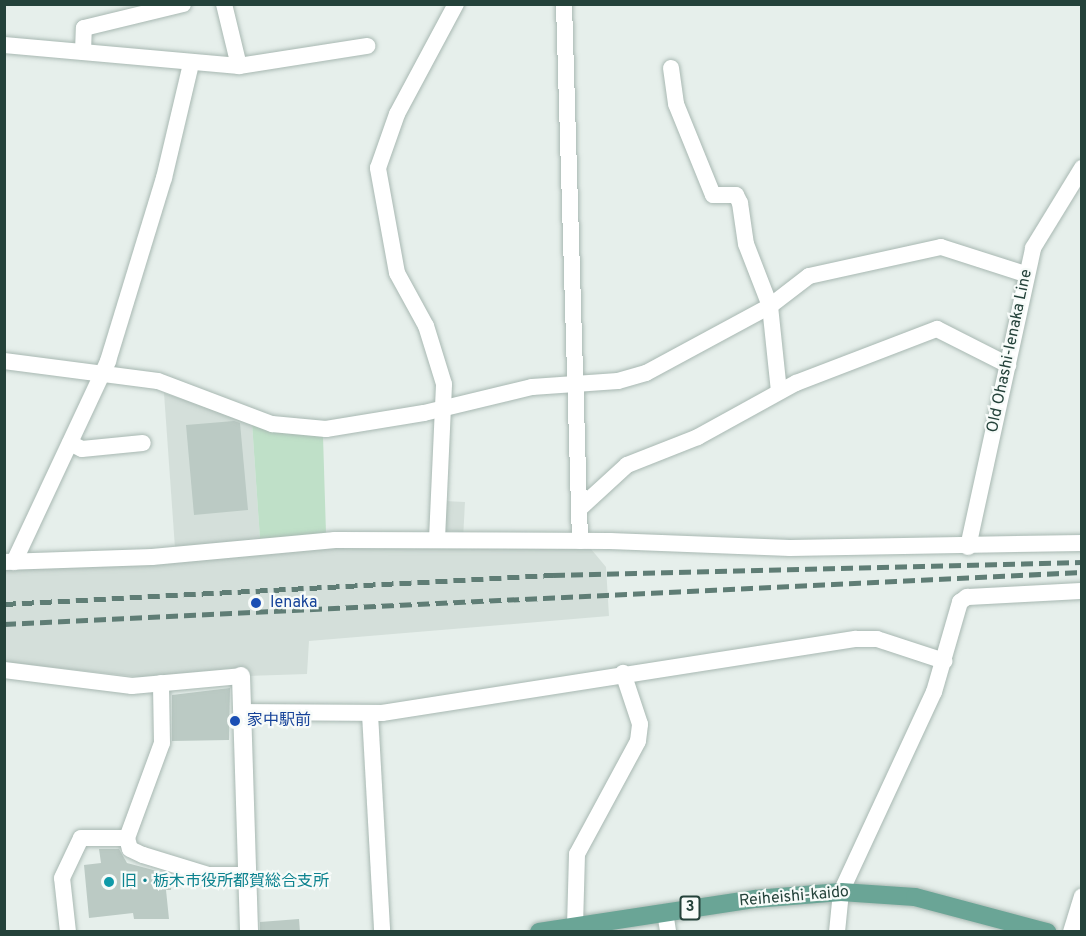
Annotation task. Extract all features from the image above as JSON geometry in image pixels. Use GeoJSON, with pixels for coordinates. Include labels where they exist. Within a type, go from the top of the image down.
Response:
{"type":"FeatureCollection","features":[{"type":"Feature","properties":{"kind":"main road"},"geometry":{"type":"LineString","coordinates":[[241,676],[249,932]]}},
{"type":"Feature","properties":{"kind":"main road","name":"Reiheishi-kaido"},"geometry":{"type":"LineString","coordinates":[[539,932],[575,926],[612,926],[665,912],[841,892],[915,897],[1047,932]]}},
{"type":"Feature","properties":{"kind":"street"},"geometry":{"type":"LineString","coordinates":[[82,52],[84,28],[183,4]]}},
{"type":"Feature","properties":{"kind":"street"},"geometry":{"type":"LineString","coordinates":[[224,4],[239,66]]}},
{"type":"Feature","properties":{"kind":"street"},"geometry":{"type":"LineString","coordinates":[[564,4],[580,541]]}},
{"type":"Feature","properties":{"kind":"street"},"geometry":{"type":"LineString","coordinates":[[437,539],[446,404],[433,343],[397,273],[378,168],[396,114],[458,5]]}},
{"type":"Feature","properties":{"kind":"street"},"geometry":{"type":"LineString","coordinates":[[4,45],[191,64],[239,66],[367,46]]}},
{"type":"Feature","properties":{"kind":"street"},"geometry":{"type":"LineString","coordinates":[[191,64],[164,178],[102,376],[9,562],[152,557],[335,540],[437,539],[968,547],[1082,543]]}},
{"type":"Feature","properties":{"kind":"street"},"geometry":{"type":"LineString","coordinates":[[671,68],[676,104],[713,195],[736,195],[740,203],[746,244],[770,306],[779,391]]}},
{"type":"Feature","properties":{"kind":"street","name":"Old Ohashi-Ienaka Line"},"geometry":{"type":"LineString","coordinates":[[968,547],[1008,365],[1025,274],[1039,230],[1082,168]]}},
{"type":"Feature","properties":{"kind":"street"},"geometry":{"type":"LineString","coordinates":[[4,361],[102,376],[158,381],[298,429],[384,421],[446,404],[575,381],[618,381],[646,373],[770,306],[809,276],[941,247],[1025,274]]}},
{"type":"Feature","properties":{"kind":"street"},"geometry":{"type":"LineString","coordinates":[[579,509],[627,465],[698,437],[779,391],[937,329],[1008,365]]}},
{"type":"Feature","properties":{"kind":"street"},"geometry":{"type":"LineString","coordinates":[[70,443],[82,449],[143,443]]}},
{"type":"Feature","properties":{"kind":"street"},"geometry":{"type":"LineString","coordinates":[[837,932],[841,892],[944,661],[956,609],[967,597],[1082,591]]}},
{"type":"Feature","properties":{"kind":"street"},"geometry":{"type":"LineString","coordinates":[[243,712],[370,714],[623,673],[868,638],[944,661]]}},
{"type":"Feature","properties":{"kind":"street"},"geometry":{"type":"LineString","coordinates":[[4,670],[132,686],[241,676]]}},
{"type":"Feature","properties":{"kind":"street"},"geometry":{"type":"LineString","coordinates":[[575,926],[577,854],[633,759],[638,741],[640,724],[623,673]]}},
{"type":"Feature","properties":{"kind":"street"},"geometry":{"type":"LineString","coordinates":[[162,683],[162,743],[127,838],[130,849],[154,859],[208,875],[247,875]]}},
{"type":"Feature","properties":{"kind":"street"},"geometry":{"type":"LineString","coordinates":[[370,714],[382,932]]}},
{"type":"Feature","properties":{"kind":"street"},"geometry":{"type":"LineString","coordinates":[[68,932],[62,878],[81,838],[127,838]]}},
{"type":"Feature","properties":{"kind":"street"},"geometry":{"type":"LineString","coordinates":[[1071,932],[1082,897]]}},
{"type":"Feature","properties":{"kind":"street"},"geometry":{"type":"LineString","coordinates":[[665,912],[668,932]]}},
{"type":"Feature","properties":{"kind":"shaded area"},"geometry":{"type":"Polygon","coordinates":[[[164,393],[252,423],[260,539],[175,548],[164,393]]]}},
{"type":"Feature","properties":{"kind":"shaded area"},"geometry":{"type":"Polygon","coordinates":[[[444,501],[465,502],[463,532],[442,531],[444,501]]]}},
{"type":"Feature","properties":{"kind":"shaded area"},"geometry":{"type":"Polygon","coordinates":[[[318,548],[591,549],[606,567],[609,616],[309,641],[307,674],[248,676],[237,668],[140,677],[5,662],[5,570],[318,548]]]}},
{"type":"Feature","properties":{"kind":"green space"},"geometry":{"type":"Polygon","coordinates":[[[252,423],[323,436],[326,534],[260,539],[252,423]]]}},
{"type":"Feature","properties":{"kind":"building"},"geometry":{"type":"Polygon","coordinates":[[[234,421],[240,423],[248,510],[194,515],[186,425],[234,421]]]}},
{"type":"Feature","properties":{"kind":"building"},"geometry":{"type":"Polygon","coordinates":[[[230,688],[229,740],[172,741],[172,695],[230,688]]]}},
{"type":"Feature","properties":{"kind":"building","name":"旧・栃木市役所都賀総合支所"},"geometry":{"type":"Polygon","coordinates":[[[99,849],[119,849],[127,863],[172,875],[171,890],[166,890],[169,919],[134,919],[133,913],[89,918],[84,865],[101,863],[99,849]]]}},
{"type":"Feature","properties":{"kind":"building"},"geometry":{"type":"Polygon","coordinates":[[[299,919],[300,932],[260,932],[260,922],[299,919]]]}},
{"type":"Feature","properties":{"kind":"railway"},"geometry":{"type":"LineString","coordinates":[[4,604],[553,575],[1082,562]]}},
{"type":"Feature","properties":{"kind":"railway"},"geometry":{"type":"LineString","coordinates":[[4,624],[1082,572]]}},
{"type":"Feature","properties":{"kind":"place","name":"Ienaka"},"geometry":{"type":"Point","coordinates":[256,603]}},
{"type":"Feature","properties":{"kind":"place","name":"家中駅前"},"geometry":{"type":"Point","coordinates":[235,721]}},
{"type":"Feature","properties":{"kind":"place","name":"旧・栃木市役所都賀総合支所"},"geometry":{"type":"Point","coordinates":[109,882]}}]}
